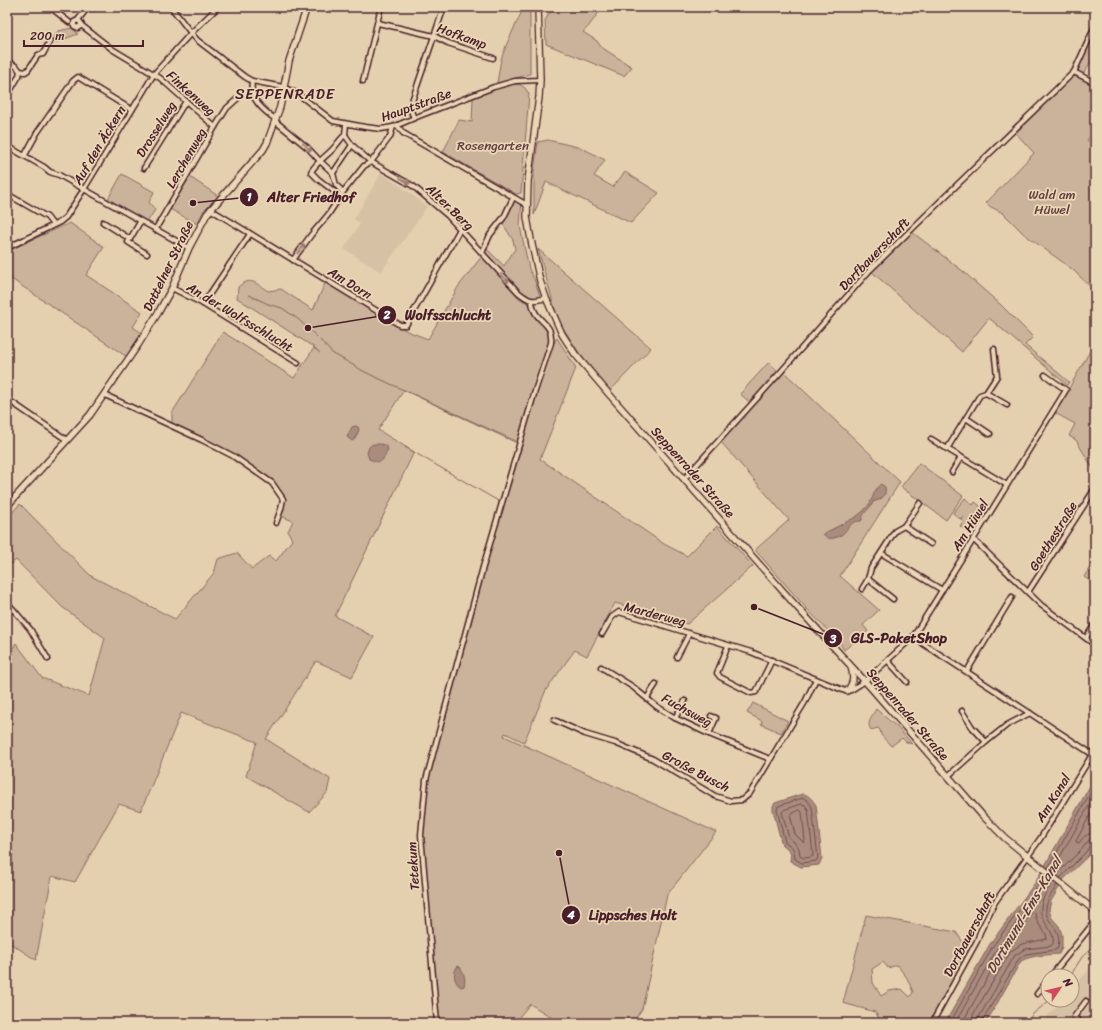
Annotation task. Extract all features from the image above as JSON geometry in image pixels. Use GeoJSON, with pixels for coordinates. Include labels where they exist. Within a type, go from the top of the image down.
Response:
{"type":"FeatureCollection","features":[{"type":"Feature","properties":{"kind":"main road","name":"Dattelner Straße"},"geometry":{"type":"LineString","coordinates":[[7,506],[90,415],[146,332],[172,288],[204,218],[210,209],[263,150],[280,107],[288,61],[307,7]]}},
{"type":"Feature","properties":{"kind":"main road","name":"Seppenrader Straße"},"geometry":{"type":"LineString","coordinates":[[538,7],[540,80],[537,119],[525,204],[540,281],[562,334],[575,354],[604,389],[797,607],[865,681],[982,815],[1027,857],[1095,911]]}},
{"type":"Feature","properties":{"kind":"main road"},"geometry":{"type":"LineString","coordinates":[[847,691],[852,686],[853,680],[853,672],[850,665]]}},
{"type":"Feature","properties":{"kind":"street"},"geometry":{"type":"LineString","coordinates":[[50,7],[69,22]]}},
{"type":"Feature","properties":{"kind":"street"},"geometry":{"type":"LineString","coordinates":[[78,20],[81,23],[78,28],[74,26],[74,22],[75,20],[78,20],[88,7]]}},
{"type":"Feature","properties":{"kind":"street"},"geometry":{"type":"LineString","coordinates":[[172,7],[197,40],[252,81],[251,90],[259,106],[308,148],[333,173],[336,185],[342,194]]}},
{"type":"Feature","properties":{"kind":"street","name":"Auf den Äckern"},"geometry":{"type":"LineString","coordinates":[[7,248],[60,222],[66,217],[154,74],[191,33],[218,7]]}},
{"type":"Feature","properties":{"kind":"street"},"geometry":{"type":"LineString","coordinates":[[363,81],[381,7]]}},
{"type":"Feature","properties":{"kind":"street"},"geometry":{"type":"LineString","coordinates":[[414,118],[411,111],[411,104],[444,7]]}},
{"type":"Feature","properties":{"kind":"street","name":"Hofkamp"},"geometry":{"type":"LineString","coordinates":[[378,23],[434,36],[448,43],[493,58]]}},
{"type":"Feature","properties":{"kind":"street","name":"Finkenweg"},"geometry":{"type":"LineString","coordinates":[[81,25],[112,49],[154,74],[215,127]]}},
{"type":"Feature","properties":{"kind":"street"},"geometry":{"type":"LineString","coordinates":[[1095,26],[1074,72],[1095,83]]}},
{"type":"Feature","properties":{"kind":"street"},"geometry":{"type":"LineString","coordinates":[[7,61],[17,67],[20,71],[26,72],[38,55],[43,54],[50,41]]}},
{"type":"Feature","properties":{"kind":"street"},"geometry":{"type":"LineString","coordinates":[[7,96],[19,76],[20,71]]}},
{"type":"Feature","properties":{"kind":"street","name":"Dorfbauerschaft"},"geometry":{"type":"LineString","coordinates":[[684,479],[778,376],[870,270],[1074,72]]}},
{"type":"Feature","properties":{"kind":"street"},"geometry":{"type":"LineString","coordinates":[[24,155],[73,80],[78,77],[132,110]]}},
{"type":"Feature","properties":{"kind":"street","name":"Hauptstraße"},"geometry":{"type":"LineString","coordinates":[[252,81],[283,88],[298,94],[333,121],[381,129],[395,126],[494,87],[515,81],[540,80]]}},
{"type":"Feature","properties":{"kind":"street","name":"Lerchenweg"},"geometry":{"type":"LineString","coordinates":[[155,230],[215,127],[227,108],[237,98]]}},
{"type":"Feature","properties":{"kind":"street","name":"Drosselweg"},"geometry":{"type":"LineString","coordinates":[[144,168],[186,101]]}},
{"type":"Feature","properties":{"kind":"street"},"geometry":{"type":"LineString","coordinates":[[342,194],[318,179],[312,173],[312,170],[345,135],[346,124]]}},
{"type":"Feature","properties":{"kind":"street"},"geometry":{"type":"LineString","coordinates":[[210,209],[293,260],[364,166],[371,162],[390,137],[395,126],[403,133],[525,204]]}},
{"type":"Feature","properties":{"kind":"street","name":"Alter Berg"},"geometry":{"type":"LineString","coordinates":[[345,135],[352,145],[371,162],[413,186],[447,215],[518,292],[525,298],[532,301]]}},
{"type":"Feature","properties":{"kind":"street"},"geometry":{"type":"LineString","coordinates":[[333,173],[352,145]]}},
{"type":"Feature","properties":{"kind":"street"},"geometry":{"type":"LineString","coordinates":[[7,146],[50,172],[59,175],[140,222],[189,248]]}},
{"type":"Feature","properties":{"kind":"street"},"geometry":{"type":"LineString","coordinates":[[7,194],[47,217],[53,225]]}},
{"type":"Feature","properties":{"kind":"street"},"geometry":{"type":"LineString","coordinates":[[482,253],[490,235],[504,217],[513,198]]}},
{"type":"Feature","properties":{"kind":"street"},"geometry":{"type":"LineString","coordinates":[[103,222],[130,239]]}},
{"type":"Feature","properties":{"kind":"street"},"geometry":{"type":"LineString","coordinates":[[140,222],[128,242],[147,254]]}},
{"type":"Feature","properties":{"kind":"street","name":"Am Dorn"},"geometry":{"type":"LineString","coordinates":[[293,260],[400,325],[406,325],[460,229]]}},
{"type":"Feature","properties":{"kind":"street"},"geometry":{"type":"LineString","coordinates":[[203,304],[250,234]]}},
{"type":"Feature","properties":{"kind":"street","name":"An der Wolfsschlucht"},"geometry":{"type":"LineString","coordinates":[[172,288],[203,304],[298,363]]}},
{"type":"Feature","properties":{"kind":"street"},"geometry":{"type":"LineString","coordinates":[[532,301],[546,298]]}},
{"type":"Feature","properties":{"kind":"street","name":"Tetekum"},"geometry":{"type":"LineString","coordinates":[[437,1023],[421,835],[426,780],[483,567],[535,391],[551,343],[552,338],[550,332],[547,326],[536,314],[532,301]]}},
{"type":"Feature","properties":{"kind":"street"},"geometry":{"type":"LineString","coordinates":[[947,448],[980,395],[986,393],[997,376],[994,349]]}},
{"type":"Feature","properties":{"kind":"street","name":"Am Hüwel"},"geometry":{"type":"LineString","coordinates":[[865,681],[913,637],[1066,390],[1045,375]]}},
{"type":"Feature","properties":{"kind":"street"},"geometry":{"type":"LineString","coordinates":[[986,393],[1007,406]]}},
{"type":"Feature","properties":{"kind":"street"},"geometry":{"type":"LineString","coordinates":[[105,394],[233,456],[259,473],[272,483],[282,499],[281,509],[276,523]]}},
{"type":"Feature","properties":{"kind":"street"},"geometry":{"type":"LineString","coordinates":[[7,399],[67,440]]}},
{"type":"Feature","properties":{"kind":"street"},"geometry":{"type":"LineString","coordinates":[[966,418],[990,434]]}},
{"type":"Feature","properties":{"kind":"street"},"geometry":{"type":"LineString","coordinates":[[931,439],[1007,485]]}},
{"type":"Feature","properties":{"kind":"street"},"geometry":{"type":"LineString","coordinates":[[952,472],[961,457]]}},
{"type":"Feature","properties":{"kind":"street","name":"Goethestraße"},"geometry":{"type":"LineString","coordinates":[[1028,592],[1094,490]]}},
{"type":"Feature","properties":{"kind":"street"},"geometry":{"type":"LineString","coordinates":[[862,589],[868,579],[871,568],[880,553],[896,531],[904,526],[920,503]]}},
{"type":"Feature","properties":{"kind":"street"},"geometry":{"type":"LineString","coordinates":[[904,526],[931,544]]}},
{"type":"Feature","properties":{"kind":"street"},"geometry":{"type":"LineString","coordinates":[[973,539],[1042,605],[1095,645]]}},
{"type":"Feature","properties":{"kind":"street"},"geometry":{"type":"LineString","coordinates":[[880,553],[942,590]]}},
{"type":"Feature","properties":{"kind":"street"},"geometry":{"type":"LineString","coordinates":[[868,579],[893,598]]}},
{"type":"Feature","properties":{"kind":"street"},"geometry":{"type":"LineString","coordinates":[[966,671],[1012,597]]}},
{"type":"Feature","properties":{"kind":"street"},"geometry":{"type":"LineString","coordinates":[[7,602],[30,629],[48,659]]}},
{"type":"Feature","properties":{"kind":"street","name":"Marderweg"},"geometry":{"type":"LineString","coordinates":[[602,634],[612,616],[619,612],[751,652],[847,691]]}},
{"type":"Feature","properties":{"kind":"street"},"geometry":{"type":"LineString","coordinates":[[1086,638],[1095,624]]}},
{"type":"Feature","properties":{"kind":"street","name":"Marderweg"},"geometry":{"type":"LineString","coordinates":[[677,656],[690,634]]}},
{"type":"Feature","properties":{"kind":"street"},"geometry":{"type":"LineString","coordinates":[[913,637],[1021,706],[1092,754]]}},
{"type":"Feature","properties":{"kind":"street"},"geometry":{"type":"LineString","coordinates":[[728,646],[717,673],[720,677],[751,693],[756,692],[772,660]]}},
{"type":"Feature","properties":{"kind":"street"},"geometry":{"type":"LineString","coordinates":[[888,661],[907,682]]}},
{"type":"Feature","properties":{"kind":"street","name":"Fuchsweg"},"geometry":{"type":"LineString","coordinates":[[601,667],[675,718],[709,734],[770,759]]}},
{"type":"Feature","properties":{"kind":"street","name":"Große Busch"},"geometry":{"type":"LineString","coordinates":[[554,720],[585,734],[614,743],[653,759],[715,796],[731,801],[742,800],[750,793],[806,702],[816,679]]}},
{"type":"Feature","properties":{"kind":"street"},"geometry":{"type":"LineString","coordinates":[[847,691],[865,681]]}},
{"type":"Feature","properties":{"kind":"street"},"geometry":{"type":"LineString","coordinates":[[647,698],[656,684]]}},
{"type":"Feature","properties":{"kind":"street"},"geometry":{"type":"LineString","coordinates":[[675,718],[685,701]]}},
{"type":"Feature","properties":{"kind":"street"},"geometry":{"type":"LineString","coordinates":[[962,711],[972,727],[986,742]]}},
{"type":"Feature","properties":{"kind":"street"},"geometry":{"type":"LineString","coordinates":[[948,776],[986,742],[1008,725],[1030,713]]}},
{"type":"Feature","properties":{"kind":"street"},"geometry":{"type":"LineString","coordinates":[[709,734],[716,718],[711,716]]}},
{"type":"Feature","properties":{"kind":"street","name":"Am Kanal"},"geometry":{"type":"LineString","coordinates":[[1027,857],[1040,839],[1095,750]]}},
{"type":"Feature","properties":{"kind":"street","name":"Dorfbauerschaft"},"geometry":{"type":"LineString","coordinates":[[932,1023],[977,941],[995,902],[1027,857]]}},
{"type":"Feature","properties":{"kind":"street"},"geometry":{"type":"LineString","coordinates":[[1057,968],[1095,921]]}},
{"type":"Feature","properties":{"kind":"street"},"geometry":{"type":"LineString","coordinates":[[1037,994],[1040,990]]}},
{"type":"Feature","properties":{"kind":"street"},"geometry":{"type":"LineString","coordinates":[[1082,1023],[1074,1017],[1086,1002]]}},
{"type":"Feature","properties":{"kind":"shaded area"},"geometry":{"type":"Polygon","coordinates":[[[381,173],[427,207],[381,272],[344,249],[360,224],[354,219],[381,173]]]}},
{"type":"Feature","properties":{"kind":"shaded area"},"geometry":{"type":"Polygon","coordinates":[[[1095,963],[1095,1023],[1041,1023],[1055,1008],[1080,1008],[1080,979],[1095,963]]]}},
{"type":"Feature","properties":{"kind":"green space"},"geometry":{"type":"Polygon","coordinates":[[[524,7],[530,7],[530,74],[497,83],[501,59],[524,7]]]}},
{"type":"Feature","properties":{"kind":"green space"},"geometry":{"type":"Polygon","coordinates":[[[555,7],[603,7],[583,32],[597,41],[601,47],[632,67],[624,76],[546,44],[545,21],[555,7]]]}},
{"type":"Feature","properties":{"kind":"green space"},"geometry":{"type":"Polygon","coordinates":[[[72,28],[78,34],[56,42],[53,38],[58,31],[72,28]]]}},
{"type":"Feature","properties":{"kind":"green space"},"geometry":{"type":"Polygon","coordinates":[[[1095,28],[1095,55],[1082,76],[1074,72],[1095,28]]]}},
{"type":"Feature","properties":{"kind":"green space","name":"Wald am Hüwel"},"geometry":{"type":"Polygon","coordinates":[[[1074,73],[1095,84],[1095,130],[1087,140],[1095,145],[1095,291],[1072,269],[1024,234],[1003,213],[986,203],[1034,153],[1014,131],[1074,73]]]}},
{"type":"Feature","properties":{"kind":"green space","name":"Rosengarten"},"geometry":{"type":"Polygon","coordinates":[[[519,84],[525,88],[529,94],[521,193],[516,194],[443,152],[459,120],[472,122],[473,98],[501,87],[519,84]]]}},
{"type":"Feature","properties":{"kind":"green space"},"geometry":{"type":"Polygon","coordinates":[[[548,140],[582,148],[605,160],[594,176],[613,187],[625,172],[659,193],[631,223],[546,182],[534,215],[534,170],[538,142],[548,140]]]}},
{"type":"Feature","properties":{"kind":"green space"},"geometry":{"type":"Polygon","coordinates":[[[122,174],[154,192],[149,202],[155,210],[147,222],[108,199],[122,174]]]}},
{"type":"Feature","properties":{"kind":"green space"},"geometry":{"type":"Polygon","coordinates":[[[190,177],[218,196],[204,210],[197,224],[170,209],[190,177]]]}},
{"type":"Feature","properties":{"kind":"green space"},"geometry":{"type":"Polygon","coordinates":[[[517,196],[522,200],[520,226],[529,269],[540,296],[532,299],[521,293],[484,253],[487,249],[504,266],[515,249],[513,240],[503,224],[517,196]]]}},
{"type":"Feature","properties":{"kind":"green space"},"geometry":{"type":"Polygon","coordinates":[[[70,223],[104,247],[86,275],[142,312],[133,327],[142,333],[127,357],[7,276],[7,251],[70,223]]]}},
{"type":"Feature","properties":{"kind":"green space"},"geometry":{"type":"Polygon","coordinates":[[[912,232],[964,272],[1000,304],[1033,337],[1025,345],[1069,382],[1067,385],[989,318],[962,352],[872,272],[912,232]]]}},
{"type":"Feature","properties":{"kind":"green space"},"geometry":{"type":"Polygon","coordinates":[[[538,249],[651,348],[610,391],[579,353],[558,320],[538,249]]]}},
{"type":"Feature","properties":{"kind":"green space"},"geometry":{"type":"Polygon","coordinates":[[[482,256],[519,298],[530,305],[545,328],[549,338],[549,347],[520,443],[404,390],[378,430],[414,452],[335,616],[374,637],[352,677],[316,661],[266,739],[330,779],[327,793],[309,812],[246,776],[257,742],[181,713],[141,811],[119,804],[75,882],[52,876],[36,960],[7,941],[7,658],[16,643],[42,678],[89,696],[105,638],[62,607],[16,560],[7,567],[7,518],[20,504],[91,576],[175,619],[214,573],[218,559],[237,553],[252,569],[269,556],[276,561],[292,540],[288,531],[293,521],[281,516],[284,499],[278,489],[233,454],[172,425],[172,413],[223,332],[294,378],[314,348],[320,353],[315,348],[237,298],[238,287],[250,281],[268,291],[281,289],[313,310],[326,281],[407,331],[428,339],[458,287],[482,256]]]}},
{"type":"Feature","properties":{"kind":"green space"},"geometry":{"type":"Polygon","coordinates":[[[557,338],[576,368],[540,459],[664,544],[687,556],[717,526],[753,566],[687,624],[615,603],[587,656],[575,650],[546,690],[524,742],[505,733],[504,736],[716,832],[667,895],[642,1009],[632,1023],[561,1023],[530,1004],[514,1023],[439,1023],[423,836],[427,781],[484,568],[536,391],[551,347],[557,338]]]}},
{"type":"Feature","properties":{"kind":"green space"},"geometry":{"type":"Polygon","coordinates":[[[1094,344],[1095,472],[1076,440],[1069,436],[1075,424],[1055,413],[1094,344]]]}},
{"type":"Feature","properties":{"kind":"green space"},"geometry":{"type":"Polygon","coordinates":[[[769,362],[779,373],[752,404],[740,394],[769,362]]]}},
{"type":"Feature","properties":{"kind":"green space"},"geometry":{"type":"Polygon","coordinates":[[[783,371],[900,482],[840,576],[879,610],[863,625],[868,631],[844,650],[840,643],[807,609],[755,550],[789,520],[721,442],[783,371]]]}},
{"type":"Feature","properties":{"kind":"green space"},"geometry":{"type":"Polygon","coordinates":[[[919,463],[963,496],[946,520],[901,487],[919,463]]]}},
{"type":"Feature","properties":{"kind":"green space"},"geometry":{"type":"Polygon","coordinates":[[[965,498],[973,505],[975,502],[985,510],[970,533],[960,526],[963,521],[961,519],[964,516],[960,519],[953,513],[965,498]]]}},
{"type":"Feature","properties":{"kind":"green space"},"geometry":{"type":"Polygon","coordinates":[[[1095,559],[1095,584],[1084,577],[1095,559]]]}},
{"type":"Feature","properties":{"kind":"green space"},"geometry":{"type":"Polygon","coordinates":[[[753,703],[788,721],[781,733],[761,724],[762,721],[747,713],[753,703]]]}},
{"type":"Feature","properties":{"kind":"green space"},"geometry":{"type":"Polygon","coordinates":[[[876,709],[898,728],[912,744],[906,742],[902,738],[891,746],[881,735],[878,728],[871,730],[869,722],[876,709]]]}},
{"type":"Feature","properties":{"kind":"green space"},"geometry":{"type":"Polygon","coordinates":[[[866,915],[956,932],[969,951],[930,1023],[882,1023],[875,1012],[843,1003],[866,915]],[[883,962],[872,969],[873,983],[881,996],[889,991],[902,989],[910,997],[913,992],[907,978],[897,965],[888,968],[883,962]]]}},
{"type":"Feature","properties":{"kind":"water"},"geometry":{"type":"Polygon","coordinates":[[[356,426],[359,430],[355,439],[352,441],[347,437],[352,427],[356,426]]]}},
{"type":"Feature","properties":{"kind":"water"},"geometry":{"type":"Polygon","coordinates":[[[373,444],[380,444],[387,447],[388,449],[382,461],[377,462],[369,459],[367,453],[369,447],[373,444]]]}},
{"type":"Feature","properties":{"kind":"water"},"geometry":{"type":"Polygon","coordinates":[[[881,484],[885,487],[884,495],[881,499],[873,502],[863,515],[861,521],[856,521],[850,525],[839,537],[829,538],[823,534],[856,517],[866,509],[876,490],[881,484]]]}},
{"type":"Feature","properties":{"kind":"water","name":"Dortmund-Ems-Kanal"},"geometry":{"type":"Polygon","coordinates":[[[1095,777],[1095,845],[1090,854],[1064,879],[1051,901],[1049,909],[1051,917],[1059,926],[1062,935],[1062,947],[1059,954],[1035,956],[1021,961],[986,1023],[945,1023],[990,944],[1035,883],[1095,777]]]}},
{"type":"Feature","properties":{"kind":"water"},"geometry":{"type":"Polygon","coordinates":[[[802,794],[812,799],[816,805],[822,858],[819,865],[801,867],[790,861],[791,853],[782,845],[773,806],[775,803],[802,794]]]}},
{"type":"Feature","properties":{"kind":"water"},"geometry":{"type":"Polygon","coordinates":[[[458,966],[460,967],[465,978],[464,986],[461,987],[455,980],[454,974],[458,966]]]}},
{"type":"Feature","properties":{"kind":"waterway"},"geometry":{"type":"LineString","coordinates":[[1073,76],[1095,86]]}},
{"type":"Feature","properties":{"kind":"waterway"},"geometry":{"type":"LineString","coordinates":[[249,295],[268,304],[282,308],[298,319],[317,337]]}},
{"type":"Feature","properties":{"kind":"waterway"},"geometry":{"type":"LineString","coordinates":[[320,340],[332,353],[365,372],[517,443]]}},
{"type":"Feature","properties":{"kind":"waterway"},"geometry":{"type":"LineString","coordinates":[[405,447],[500,502]]}},
{"type":"Feature","properties":{"kind":"waterway"},"geometry":{"type":"LineString","coordinates":[[1075,968],[1082,957],[1095,945]]}},
{"type":"Feature","properties":{"kind":"waterway"},"geometry":{"type":"LineString","coordinates":[[1025,1023],[1040,1008]]}},
{"type":"Feature","properties":{"kind":"place","name":"Alter Friedhof"},"geometry":{"type":"Point","coordinates":[193,203]}},
{"type":"Feature","properties":{"kind":"place","name":"Wolfsschlucht"},"geometry":{"type":"Point","coordinates":[308,328]}},
{"type":"Feature","properties":{"kind":"place","name":"GLS-PaketShop"},"geometry":{"type":"Point","coordinates":[754,607]}},
{"type":"Feature","properties":{"kind":"place","name":"Lippsches Holt"},"geometry":{"type":"Point","coordinates":[559,853]}},
{"type":"Feature","properties":{"kind":"district","name":"SEPPENRADE"},"geometry":{"type":"Point","coordinates":[285,94]}}]}
